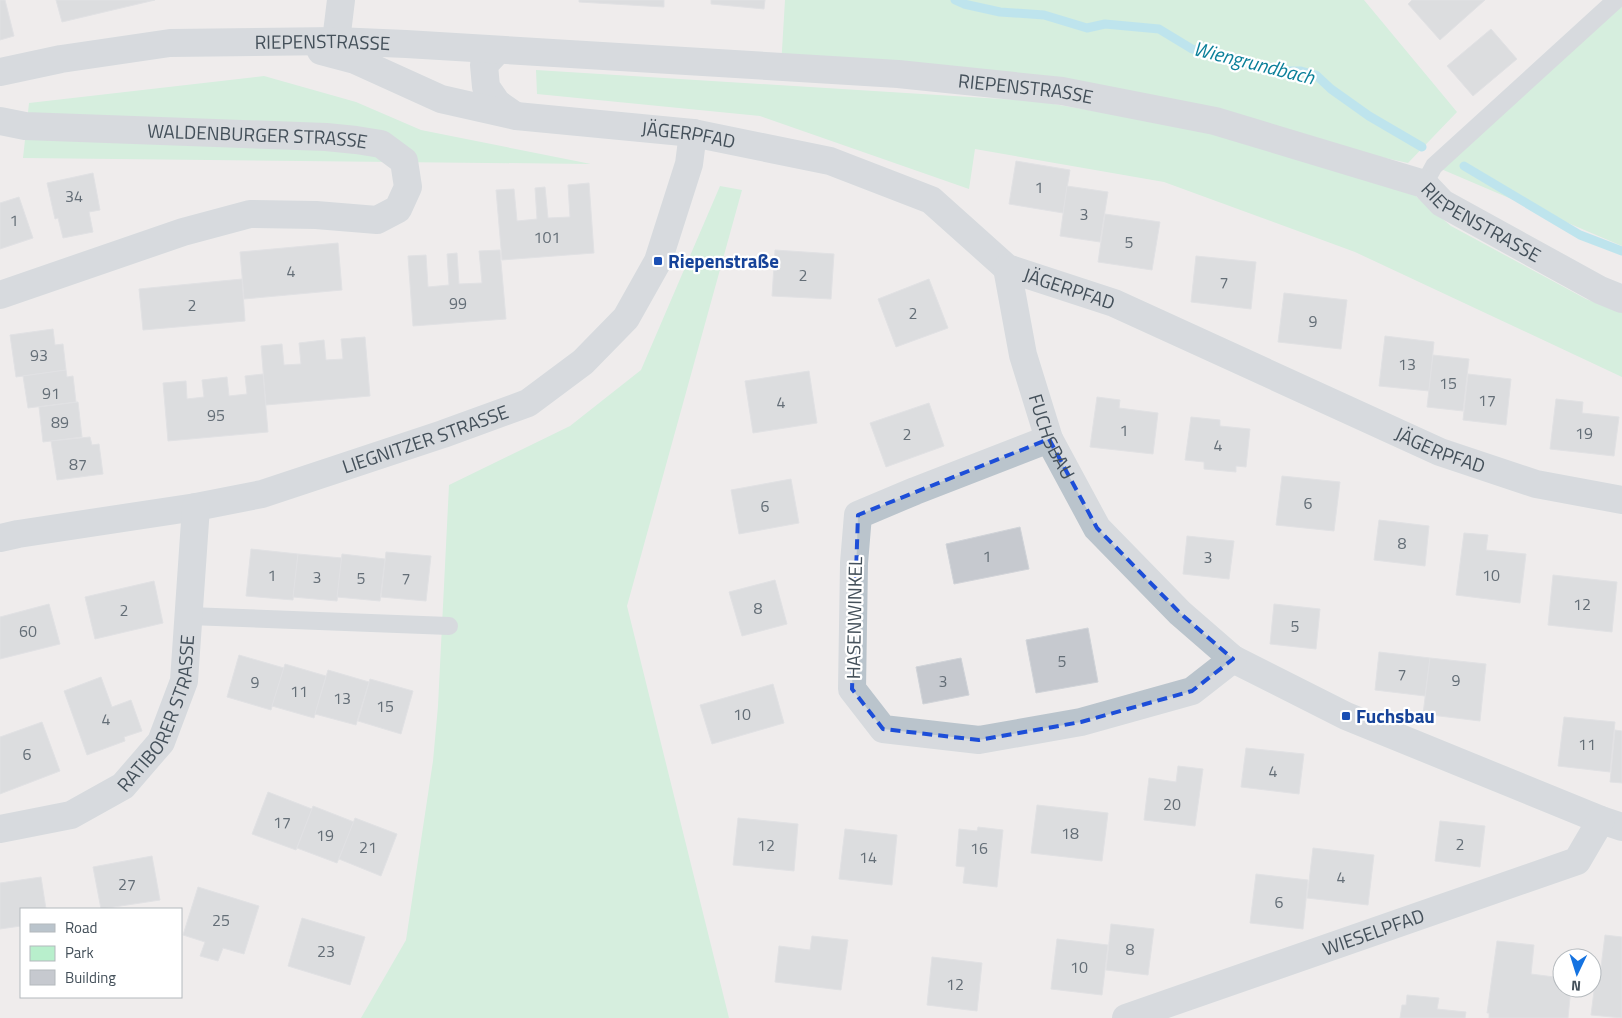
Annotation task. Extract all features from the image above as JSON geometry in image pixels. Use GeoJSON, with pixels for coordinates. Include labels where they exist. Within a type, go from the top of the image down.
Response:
{"type":"FeatureCollection","features":[{"type":"Feature","properties":{"kind":"street"},"geometry":{"type":"LineString","coordinates":[[336,41],[340,0]]}},
{"type":"Feature","properties":{"kind":"street","name":"RIEPENSTRASSE"},"geometry":{"type":"LineString","coordinates":[[0,72],[61,59],[170,43],[336,41],[898,74],[1062,91],[1215,121],[1424,184],[1442,203],[1600,290],[1622,299]]}},
{"type":"Feature","properties":{"kind":"street","name":"JÄGERPFAD"},"geometry":{"type":"LineString","coordinates":[[288,42],[355,60],[441,99],[516,116],[693,132],[830,161],[931,200],[1007,268],[1114,303],[1440,452],[1536,484],[1622,500]]}},
{"type":"Feature","properties":{"kind":"street"},"geometry":{"type":"LineString","coordinates":[[498,50],[484,65],[486,87],[497,103],[516,116]]}},
{"type":"Feature","properties":{"kind":"street","name":"WALDENBURGER STRASSE"},"geometry":{"type":"LineString","coordinates":[[0,121],[25,126],[326,137],[381,144],[404,161],[408,187],[398,209],[377,220],[316,215],[250,214],[183,232],[0,296]]}},
{"type":"Feature","properties":{"kind":"street","name":"LIEGNITZER STRASSE"},"geometry":{"type":"LineString","coordinates":[[0,538],[196,507],[262,494],[443,434],[528,403],[583,362],[626,318],[658,261],[689,164],[693,132]]}},
{"type":"Feature","properties":{"kind":"street","name":"FUCHSBAU"},"geometry":{"type":"LineString","coordinates":[[1007,268],[1023,355],[1049,439],[1097,528],[1180,613],[1234,659],[1346,716],[1612,823]]}},
{"type":"Feature","properties":{"kind":"street","name":"HASENWINKEL"},"geometry":{"type":"LineString","coordinates":[[1049,439],[858,515],[854,563],[852,689],[883,730],[979,740],[1081,722],[1192,691],[1234,659]]}},
{"type":"Feature","properties":{"kind":"street","name":"RATIBORER STRASSE"},"geometry":{"type":"LineString","coordinates":[[0,829],[71,815],[123,786],[161,742],[184,681],[196,507]]}},
{"type":"Feature","properties":{"kind":"street","name":"WIESELPFAD"},"geometry":{"type":"LineString","coordinates":[[1126,1018],[1577,861],[1612,823]]}},
{"type":"Feature","properties":{"kind":"lane"},"geometry":{"type":"LineString","coordinates":[[1424,184],[1434,166],[1616,0]]}},
{"type":"Feature","properties":{"kind":"lane"},"geometry":{"type":"LineString","coordinates":[[189,616],[449,626]]}},
{"type":"Feature","properties":{"kind":"highlighted area"},"geometry":{"type":"Polygon","coordinates":[[[1049,439],[1097,528],[1180,613],[1233,659],[1192,691],[1081,722],[979,740],[883,729],[852,689],[858,515],[1049,439]]]}},
{"type":"Feature","properties":{"kind":"green space"},"geometry":{"type":"Polygon","coordinates":[[[785,0],[1364,0],[1457,112],[1408,163],[1215,121],[781,67],[785,0]]]}},
{"type":"Feature","properties":{"kind":"green space"},"geometry":{"type":"Polygon","coordinates":[[[1622,0],[1622,246],[1434,166],[1622,0]]]}},
{"type":"Feature","properties":{"kind":"green space"},"geometry":{"type":"Polygon","coordinates":[[[536,70],[1036,101],[1210,131],[1412,193],[1451,226],[1586,299],[1622,313],[1622,377],[1355,252],[1164,182],[975,149],[969,189],[760,116],[537,94],[536,70]]]}},
{"type":"Feature","properties":{"kind":"green space"},"geometry":{"type":"Polygon","coordinates":[[[264,76],[356,102],[421,130],[591,164],[23,158],[29,103],[264,76]]]}},
{"type":"Feature","properties":{"kind":"green space"},"geometry":{"type":"Polygon","coordinates":[[[720,186],[742,190],[627,606],[729,1018],[361,1018],[406,940],[433,761],[438,706],[449,485],[570,426],[641,370],[720,186]]]}},
{"type":"Feature","properties":{"kind":"building"},"geometry":{"type":"Polygon","coordinates":[[[0,0],[5,0],[14,36],[0,40],[0,0]]]}},
{"type":"Feature","properties":{"kind":"building"},"geometry":{"type":"Polygon","coordinates":[[[56,0],[155,0],[62,22],[56,0]]]}},
{"type":"Feature","properties":{"kind":"building"},"geometry":{"type":"Polygon","coordinates":[[[579,0],[664,0],[664,7],[579,2],[579,0]]]}},
{"type":"Feature","properties":{"kind":"building"},"geometry":{"type":"Polygon","coordinates":[[[711,0],[765,0],[764,9],[711,4],[711,0]]]}},
{"type":"Feature","properties":{"kind":"building"},"geometry":{"type":"Polygon","coordinates":[[[1412,0],[1485,0],[1440,40],[1408,4],[1412,0]]]}},
{"type":"Feature","properties":{"kind":"building"},"geometry":{"type":"Polygon","coordinates":[[[1491,29],[1517,59],[1473,96],[1447,66],[1491,29]]]}},
{"type":"Feature","properties":{"kind":"building"},"geometry":{"type":"Polygon","coordinates":[[[1016,161],[1070,170],[1063,213],[1009,204],[1016,161]]]}},
{"type":"Feature","properties":{"kind":"building"},"geometry":{"type":"Polygon","coordinates":[[[93,173],[100,210],[89,212],[93,232],[63,238],[58,218],[55,219],[47,183],[93,173]]]}},
{"type":"Feature","properties":{"kind":"building"},"geometry":{"type":"Polygon","coordinates":[[[589,183],[594,253],[502,260],[496,190],[514,189],[517,221],[537,219],[535,188],[545,187],[548,218],[570,217],[568,185],[589,183]]]}},
{"type":"Feature","properties":{"kind":"building"},"geometry":{"type":"Polygon","coordinates":[[[1067,186],[1108,192],[1100,242],[1060,236],[1067,186]]]}},
{"type":"Feature","properties":{"kind":"building"},"geometry":{"type":"Polygon","coordinates":[[[19,197],[33,238],[0,249],[0,203],[19,197]]]}},
{"type":"Feature","properties":{"kind":"building"},"geometry":{"type":"Polygon","coordinates":[[[1105,214],[1160,222],[1152,270],[1098,262],[1105,214]]]}},
{"type":"Feature","properties":{"kind":"building"},"geometry":{"type":"Polygon","coordinates":[[[338,243],[342,290],[244,299],[240,252],[338,243]]]}},
{"type":"Feature","properties":{"kind":"building"},"geometry":{"type":"Polygon","coordinates":[[[500,250],[506,319],[413,326],[408,256],[426,255],[428,287],[449,285],[447,254],[457,253],[459,284],[482,283],[479,251],[500,250]]]}},
{"type":"Feature","properties":{"kind":"building"},"geometry":{"type":"Polygon","coordinates":[[[775,250],[834,254],[831,299],[772,296],[775,250]]]}},
{"type":"Feature","properties":{"kind":"building"},"geometry":{"type":"Polygon","coordinates":[[[1196,256],[1256,262],[1251,309],[1191,302],[1196,256]]]}},
{"type":"Feature","properties":{"kind":"building"},"geometry":{"type":"Polygon","coordinates":[[[242,279],[245,321],[143,330],[139,289],[242,279]]]}},
{"type":"Feature","properties":{"kind":"building"},"geometry":{"type":"Polygon","coordinates":[[[929,279],[948,328],[896,347],[878,299],[929,279]]]}},
{"type":"Feature","properties":{"kind":"building"},"geometry":{"type":"Polygon","coordinates":[[[1284,293],[1347,300],[1341,349],[1278,342],[1284,293]]]}},
{"type":"Feature","properties":{"kind":"building"},"geometry":{"type":"Polygon","coordinates":[[[53,329],[55,345],[63,344],[66,370],[16,377],[10,335],[53,329]]]}},
{"type":"Feature","properties":{"kind":"building"},"geometry":{"type":"Polygon","coordinates":[[[1385,336],[1434,342],[1429,391],[1379,386],[1385,336]]]}},
{"type":"Feature","properties":{"kind":"building"},"geometry":{"type":"Polygon","coordinates":[[[365,337],[370,396],[266,405],[261,346],[282,344],[284,365],[301,364],[299,343],[324,340],[326,360],[343,359],[341,339],[365,337]]]}},
{"type":"Feature","properties":{"kind":"building"},"geometry":{"type":"Polygon","coordinates":[[[1433,355],[1469,359],[1463,411],[1427,407],[1433,355]]]}},
{"type":"Feature","properties":{"kind":"building"},"geometry":{"type":"Polygon","coordinates":[[[66,370],[67,377],[73,376],[76,402],[28,408],[23,376],[66,370]]]}},
{"type":"Feature","properties":{"kind":"building"},"geometry":{"type":"Polygon","coordinates":[[[809,371],[817,423],[753,433],[745,381],[809,371]]]}},
{"type":"Feature","properties":{"kind":"building"},"geometry":{"type":"Polygon","coordinates":[[[263,374],[268,432],[168,441],[163,383],[186,381],[187,399],[204,397],[202,380],[227,377],[229,396],[247,394],[245,376],[263,374]]]}},
{"type":"Feature","properties":{"kind":"building"},"geometry":{"type":"Polygon","coordinates":[[[1468,374],[1511,379],[1506,425],[1463,420],[1468,374]]]}},
{"type":"Feature","properties":{"kind":"building"},"geometry":{"type":"Polygon","coordinates":[[[1097,397],[1120,400],[1119,408],[1158,413],[1153,454],[1090,447],[1097,397]]]}},
{"type":"Feature","properties":{"kind":"building"},"geometry":{"type":"Polygon","coordinates":[[[1556,399],[1583,402],[1582,413],[1619,417],[1614,456],[1550,449],[1556,399]]]}},
{"type":"Feature","properties":{"kind":"building"},"geometry":{"type":"Polygon","coordinates":[[[78,402],[82,437],[43,442],[39,407],[78,402]]]}},
{"type":"Feature","properties":{"kind":"building"},"geometry":{"type":"Polygon","coordinates":[[[929,403],[944,446],[886,467],[870,423],[929,403]]]}},
{"type":"Feature","properties":{"kind":"building"},"geometry":{"type":"Polygon","coordinates":[[[1191,417],[1220,420],[1220,426],[1250,429],[1246,467],[1236,466],[1236,472],[1204,469],[1204,462],[1185,460],[1191,417]]]}},
{"type":"Feature","properties":{"kind":"building"},"geometry":{"type":"Polygon","coordinates":[[[90,437],[92,445],[99,444],[103,474],[57,480],[51,441],[90,437]]]}},
{"type":"Feature","properties":{"kind":"building"},"geometry":{"type":"Polygon","coordinates":[[[1282,476],[1340,482],[1334,531],[1276,525],[1282,476]]]}},
{"type":"Feature","properties":{"kind":"building"},"geometry":{"type":"Polygon","coordinates":[[[791,479],[799,523],[739,534],[731,490],[791,479]]]}},
{"type":"Feature","properties":{"kind":"building"},"geometry":{"type":"Polygon","coordinates":[[[1379,520],[1429,526],[1425,566],[1374,560],[1379,520]]]}},
{"type":"Feature","properties":{"kind":"building"},"geometry":{"type":"Polygon","coordinates":[[[1020,527],[1029,569],[954,584],[946,544],[1020,527]]]}},
{"type":"Feature","properties":{"kind":"building"},"geometry":{"type":"Polygon","coordinates":[[[1464,533],[1488,535],[1486,550],[1526,554],[1520,603],[1456,595],[1464,533]]]}},
{"type":"Feature","properties":{"kind":"building"},"geometry":{"type":"Polygon","coordinates":[[[1187,536],[1234,541],[1229,579],[1183,574],[1187,536]]]}},
{"type":"Feature","properties":{"kind":"building"},"geometry":{"type":"Polygon","coordinates":[[[251,549],[298,554],[293,600],[246,596],[251,549]]]}},
{"type":"Feature","properties":{"kind":"building"},"geometry":{"type":"Polygon","coordinates":[[[386,552],[431,556],[426,601],[381,597],[386,552]]]}},
{"type":"Feature","properties":{"kind":"building"},"geometry":{"type":"Polygon","coordinates":[[[298,554],[342,558],[337,601],[293,597],[298,554]]]}},
{"type":"Feature","properties":{"kind":"building"},"geometry":{"type":"Polygon","coordinates":[[[342,554],[385,559],[380,601],[337,597],[342,554]]]}},
{"type":"Feature","properties":{"kind":"building"},"geometry":{"type":"Polygon","coordinates":[[[1553,575],[1617,582],[1612,632],[1548,625],[1553,575]]]}},
{"type":"Feature","properties":{"kind":"building"},"geometry":{"type":"Polygon","coordinates":[[[775,580],[787,624],[742,636],[729,592],[775,580]]]}},
{"type":"Feature","properties":{"kind":"building"},"geometry":{"type":"Polygon","coordinates":[[[154,581],[163,623],[95,639],[85,597],[154,581]]]}},
{"type":"Feature","properties":{"kind":"building"},"geometry":{"type":"Polygon","coordinates":[[[49,604],[60,644],[0,659],[0,617],[49,604]]]}},
{"type":"Feature","properties":{"kind":"building"},"geometry":{"type":"Polygon","coordinates":[[[1274,604],[1320,609],[1316,649],[1270,644],[1274,604]]]}},
{"type":"Feature","properties":{"kind":"building"},"geometry":{"type":"Polygon","coordinates":[[[1088,628],[1098,682],[1036,693],[1026,640],[1088,628]]]}},
{"type":"Feature","properties":{"kind":"building"},"geometry":{"type":"Polygon","coordinates":[[[1379,652],[1430,658],[1425,696],[1375,690],[1379,652]]]}},
{"type":"Feature","properties":{"kind":"building"},"geometry":{"type":"Polygon","coordinates":[[[239,655],[284,668],[271,710],[227,697],[239,655]]]}},
{"type":"Feature","properties":{"kind":"building"},"geometry":{"type":"Polygon","coordinates":[[[961,658],[969,695],[923,704],[916,667],[961,658]]]}},
{"type":"Feature","properties":{"kind":"building"},"geometry":{"type":"Polygon","coordinates":[[[1430,658],[1486,664],[1480,721],[1423,714],[1430,658]]]}},
{"type":"Feature","properties":{"kind":"building"},"geometry":{"type":"Polygon","coordinates":[[[285,664],[326,676],[314,718],[272,706],[285,664]]]}},
{"type":"Feature","properties":{"kind":"building"},"geometry":{"type":"Polygon","coordinates":[[[328,670],[369,682],[356,725],[315,714],[328,670]]]}},
{"type":"Feature","properties":{"kind":"building"},"geometry":{"type":"Polygon","coordinates":[[[101,677],[112,707],[131,700],[142,731],[124,737],[125,741],[87,755],[64,691],[101,677]]]}},
{"type":"Feature","properties":{"kind":"building"},"geometry":{"type":"Polygon","coordinates":[[[370,679],[413,691],[401,734],[358,721],[370,679]]]}},
{"type":"Feature","properties":{"kind":"building"},"geometry":{"type":"Polygon","coordinates":[[[773,684],[784,723],[712,744],[700,705],[773,684]]]}},
{"type":"Feature","properties":{"kind":"building"},"geometry":{"type":"Polygon","coordinates":[[[1564,717],[1615,722],[1610,772],[1558,766],[1564,717]]]}},
{"type":"Feature","properties":{"kind":"building"},"geometry":{"type":"Polygon","coordinates":[[[42,722],[60,771],[0,794],[0,737],[42,722]]]}},
{"type":"Feature","properties":{"kind":"building"},"geometry":{"type":"Polygon","coordinates":[[[1615,730],[1622,731],[1622,783],[1610,782],[1615,730]]]}},
{"type":"Feature","properties":{"kind":"building"},"geometry":{"type":"Polygon","coordinates":[[[1246,748],[1304,754],[1299,794],[1241,787],[1246,748]]]}},
{"type":"Feature","properties":{"kind":"building"},"geometry":{"type":"Polygon","coordinates":[[[1178,766],[1203,769],[1195,826],[1144,820],[1149,778],[1176,782],[1178,766]]]}},
{"type":"Feature","properties":{"kind":"building"},"geometry":{"type":"Polygon","coordinates":[[[268,792],[312,809],[296,850],[252,834],[268,792]]]}},
{"type":"Feature","properties":{"kind":"building"},"geometry":{"type":"Polygon","coordinates":[[[1037,805],[1108,813],[1102,861],[1031,853],[1037,805]]]}},
{"type":"Feature","properties":{"kind":"building"},"geometry":{"type":"Polygon","coordinates":[[[313,806],[354,822],[337,863],[297,848],[313,806]]]}},
{"type":"Feature","properties":{"kind":"building"},"geometry":{"type":"Polygon","coordinates":[[[355,818],[397,834],[381,876],[339,859],[355,818]]]}},
{"type":"Feature","properties":{"kind":"building"},"geometry":{"type":"Polygon","coordinates":[[[738,818],[798,824],[794,871],[733,865],[738,818]]]}},
{"type":"Feature","properties":{"kind":"building"},"geometry":{"type":"Polygon","coordinates":[[[1440,821],[1485,826],[1480,867],[1435,861],[1440,821]]]}},
{"type":"Feature","properties":{"kind":"building"},"geometry":{"type":"Polygon","coordinates":[[[978,827],[1003,830],[997,887],[963,883],[965,867],[956,866],[959,829],[977,831],[978,827]]]}},
{"type":"Feature","properties":{"kind":"building"},"geometry":{"type":"Polygon","coordinates":[[[845,829],[897,835],[892,885],[839,879],[845,829]]]}},
{"type":"Feature","properties":{"kind":"building"},"geometry":{"type":"Polygon","coordinates":[[[1313,848],[1374,855],[1368,905],[1307,898],[1313,848]]]}},
{"type":"Feature","properties":{"kind":"building"},"geometry":{"type":"Polygon","coordinates":[[[152,856],[160,900],[101,908],[93,867],[152,856]]]}},
{"type":"Feature","properties":{"kind":"building"},"geometry":{"type":"Polygon","coordinates":[[[1256,874],[1308,880],[1303,929],[1250,923],[1256,874]]]}},
{"type":"Feature","properties":{"kind":"building"},"geometry":{"type":"Polygon","coordinates":[[[41,877],[46,908],[20,908],[20,926],[0,929],[0,883],[41,877]]]}},
{"type":"Feature","properties":{"kind":"building"},"geometry":{"type":"Polygon","coordinates":[[[198,887],[259,906],[244,954],[223,948],[218,961],[200,956],[205,942],[183,935],[198,887]]]}},
{"type":"Feature","properties":{"kind":"building"},"geometry":{"type":"Polygon","coordinates":[[[302,918],[365,937],[350,985],[288,966],[302,918]]]}},
{"type":"Feature","properties":{"kind":"building"},"geometry":{"type":"Polygon","coordinates":[[[1111,924],[1154,929],[1148,975],[1106,970],[1111,924]]]}},
{"type":"Feature","properties":{"kind":"building"},"geometry":{"type":"Polygon","coordinates":[[[1605,935],[1622,937],[1622,1018],[1591,1015],[1593,998],[1602,998],[1602,959],[1605,935]]]}},
{"type":"Feature","properties":{"kind":"building"},"geometry":{"type":"Polygon","coordinates":[[[812,936],[848,940],[841,990],[775,982],[779,946],[810,950],[812,936]]]}},
{"type":"Feature","properties":{"kind":"building"},"geometry":{"type":"Polygon","coordinates":[[[1057,939],[1108,945],[1102,995],[1051,989],[1057,939]]]}},
{"type":"Feature","properties":{"kind":"building"},"geometry":{"type":"Polygon","coordinates":[[[1497,941],[1534,945],[1531,974],[1552,977],[1552,998],[1570,998],[1568,1018],[1489,1018],[1489,1013],[1487,1013],[1497,941]]]}},
{"type":"Feature","properties":{"kind":"building"},"geometry":{"type":"Polygon","coordinates":[[[932,957],[982,963],[977,1011],[927,1005],[932,957]]]}},
{"type":"Feature","properties":{"kind":"building"},"geometry":{"type":"Polygon","coordinates":[[[1407,995],[1439,998],[1437,1009],[1466,1012],[1465,1018],[1400,1018],[1402,1005],[1406,1005],[1407,995]]]}},
{"type":"Feature","properties":{"kind":"waterway","name":"Wiengrundbach"},"geometry":{"type":"LineString","coordinates":[[955,0],[964,4],[1000,12],[1044,15],[1087,28],[1105,24],[1159,29],[1192,49],[1278,71],[1301,71],[1316,75],[1331,89],[1369,116],[1422,147]]}},
{"type":"Feature","properties":{"kind":"waterway","name":"Wiengrundbach"},"geometry":{"type":"LineString","coordinates":[[1464,166],[1580,235],[1622,251]]}},
{"type":"Feature","properties":{"kind":"place","name":"Riepenstraße"},"geometry":{"type":"Point","coordinates":[658,261]}},
{"type":"Feature","properties":{"kind":"place","name":"Fuchsbau"},"geometry":{"type":"Point","coordinates":[1346,716]}}]}
